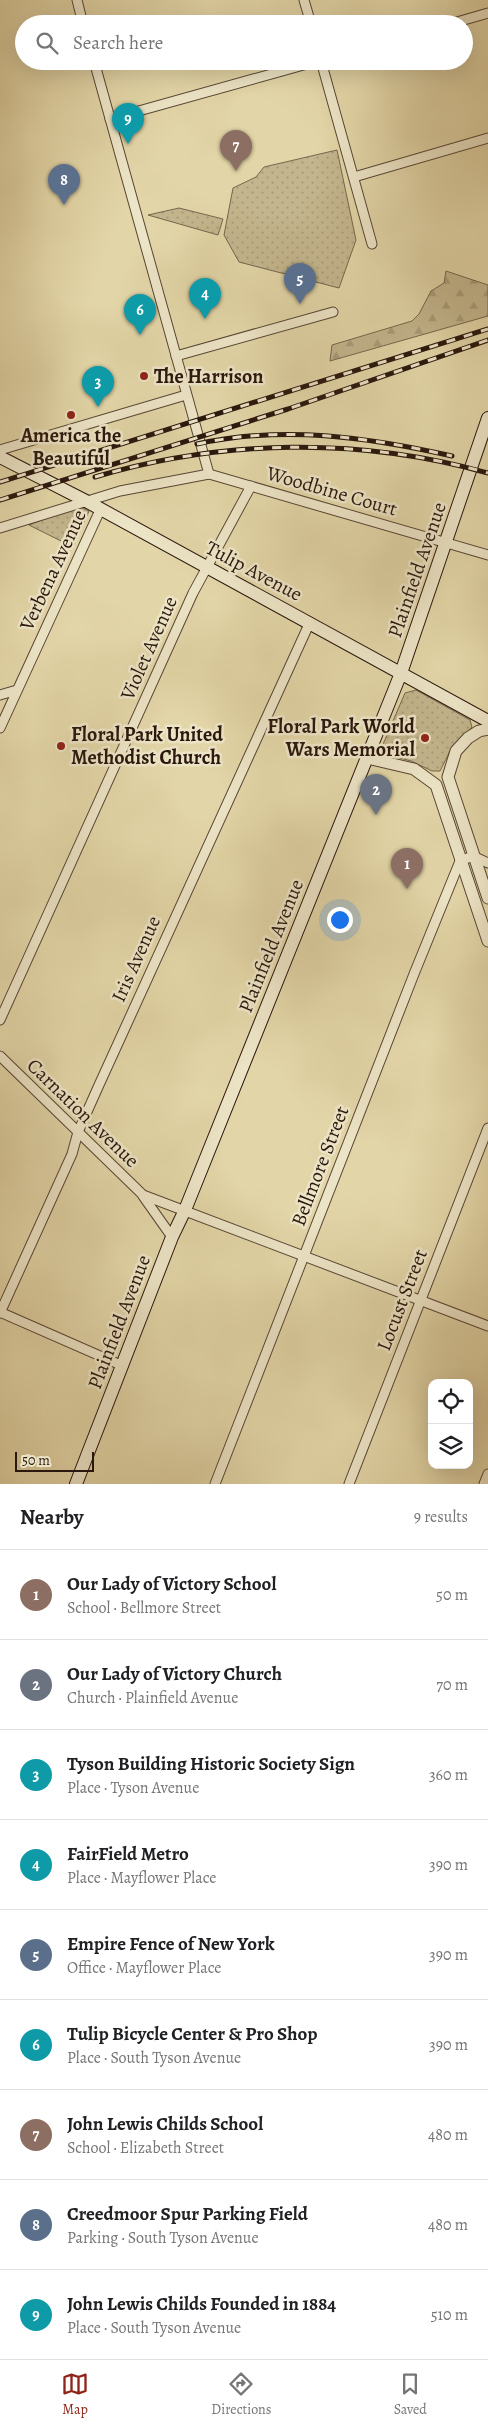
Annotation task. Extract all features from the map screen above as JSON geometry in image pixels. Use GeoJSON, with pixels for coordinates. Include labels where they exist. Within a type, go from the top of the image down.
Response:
{"type":"FeatureCollection","features":[{"type":"Feature","properties":{"kind":"main road","name":"Plainfield Avenue"},"geometry":{"type":"LineString","coordinates":[[76,1484],[172,1237],[185,1210],[401,673],[446,541],[484,443],[488,418]]}},
{"type":"Feature","properties":{"kind":"main road","name":"Tulip Avenue"},"geometry":{"type":"LineString","coordinates":[[0,457],[101,508],[488,721]]}},
{"type":"Feature","properties":{"kind":"street"},"geometry":{"type":"LineString","coordinates":[[304,0],[308,15]]}},
{"type":"Feature","properties":{"kind":"street"},"geometry":{"type":"LineString","coordinates":[[80,1],[82,15]]}},
{"type":"Feature","properties":{"kind":"street"},"geometry":{"type":"LineString","coordinates":[[473,17],[488,13]]}},
{"type":"Feature","properties":{"kind":"street"},"geometry":{"type":"LineString","coordinates":[[0,528],[120,491],[208,474],[96,70]]}},
{"type":"Feature","properties":{"kind":"street"},"geometry":{"type":"LineString","coordinates":[[110,120],[287,70]]}},
{"type":"Feature","properties":{"kind":"street"},"geometry":{"type":"LineString","coordinates":[[322,70],[372,244]]}},
{"type":"Feature","properties":{"kind":"street"},"geometry":{"type":"LineString","coordinates":[[354,177],[488,138]]}},
{"type":"Feature","properties":{"kind":"street"},"geometry":{"type":"LineString","coordinates":[[176,356],[333,312]]}},
{"type":"Feature","properties":{"kind":"street"},"geometry":{"type":"LineString","coordinates":[[0,450],[186,395]]}},
{"type":"Feature","properties":{"kind":"street","name":"Woodbine Court"},"geometry":{"type":"LineString","coordinates":[[208,474],[446,541],[488,555]]}},
{"type":"Feature","properties":{"kind":"street","name":"Violet Avenue"},"geometry":{"type":"LineString","coordinates":[[0,1020],[193,593],[251,486]]}},
{"type":"Feature","properties":{"kind":"street","name":"Verbena Avenue"},"geometry":{"type":"LineString","coordinates":[[0,728],[101,508]]}},
{"type":"Feature","properties":{"kind":"street","name":"Iris Avenue"},"geometry":{"type":"LineString","coordinates":[[0,1312],[72,1154],[78,1132],[310,622]]}},
{"type":"Feature","properties":{"kind":"street"},"geometry":{"type":"LineString","coordinates":[[0,695],[17,690]]}},
{"type":"Feature","properties":{"kind":"street"},"geometry":{"type":"LineString","coordinates":[[488,729],[479,731],[468,738],[456,751],[450,767],[448,782],[488,898]]}},
{"type":"Feature","properties":{"kind":"street"},"geometry":{"type":"LineString","coordinates":[[367,758],[414,769],[436,785],[488,941]]}},
{"type":"Feature","properties":{"kind":"street"},"geometry":{"type":"LineString","coordinates":[[436,785],[448,782]]}},
{"type":"Feature","properties":{"kind":"street"},"geometry":{"type":"LineString","coordinates":[[460,861],[474,856],[488,863]]}},
{"type":"Feature","properties":{"kind":"street","name":"Bellmore Street"},"geometry":{"type":"LineString","coordinates":[[215,1484],[460,861]]}},
{"type":"Feature","properties":{"kind":"street","name":"Carnation Avenue"},"geometry":{"type":"LineString","coordinates":[[0,1056],[142,1195],[172,1237]]}},
{"type":"Feature","properties":{"kind":"street","name":"Locust Street"},"geometry":{"type":"LineString","coordinates":[[349,1484],[488,1128]]}},
{"type":"Feature","properties":{"kind":"street","name":"Carnation Avenue"},"geometry":{"type":"LineString","coordinates":[[142,1195],[488,1326]]}},
{"type":"Feature","properties":{"kind":"street"},"geometry":{"type":"LineString","coordinates":[[0,1312],[123,1366]]}},
{"type":"Feature","properties":{"kind":"street"},"geometry":{"type":"LineString","coordinates":[[484,1484],[488,1474]]}},
{"type":"Feature","properties":{"kind":"green space"},"geometry":{"type":"Polygon","coordinates":[[[337,150],[356,240],[339,288],[239,262],[224,235],[233,188],[256,177],[264,167],[337,150]]]}},
{"type":"Feature","properties":{"kind":"green space"},"geometry":{"type":"Polygon","coordinates":[[[179,208],[223,219],[218,235],[148,215],[179,208]]]}},
{"type":"Feature","properties":{"kind":"green space"},"geometry":{"type":"Polygon","coordinates":[[[446,271],[488,285],[488,316],[330,361],[332,345],[412,321],[419,314],[431,291],[444,283],[446,271]]]}},
{"type":"Feature","properties":{"kind":"green space"},"geometry":{"type":"Polygon","coordinates":[[[78,506],[89,511],[73,547],[29,525],[78,506]]]}},
{"type":"Feature","properties":{"kind":"green space"},"geometry":{"type":"Polygon","coordinates":[[[416,690],[470,720],[472,727],[452,747],[440,771],[432,771],[411,761],[388,755],[381,749],[405,693],[416,690]]]}},
{"type":"Feature","properties":{"kind":"railway"},"geometry":{"type":"LineString","coordinates":[[0,482],[488,329]]}},
{"type":"Feature","properties":{"kind":"railway"},"geometry":{"type":"LineString","coordinates":[[0,500],[288,409],[488,340]]}},
{"type":"Feature","properties":{"kind":"railway"},"geometry":{"type":"LineString","coordinates":[[197,444],[229,438],[294,434],[389,443],[452,456]]}},
{"type":"Feature","properties":{"kind":"railway"},"geometry":{"type":"LineString","coordinates":[[95,477],[143,464],[192,455],[292,447],[341,448],[391,453],[440,461],[488,473]]}},
{"type":"Feature","properties":{"kind":"place","name":"John Lewis Childs Founded in 1884"},"geometry":{"type":"Point","coordinates":[128,144]}},
{"type":"Feature","properties":{"kind":"place","name":"John Lewis Childs School"},"geometry":{"type":"Point","coordinates":[236,171]}},
{"type":"Feature","properties":{"kind":"place","name":"Creedmoor Spur Parking Field"},"geometry":{"type":"Point","coordinates":[64,205]}},
{"type":"Feature","properties":{"kind":"place","name":"Empire Fence of New York"},"geometry":{"type":"Point","coordinates":[300,304]}},
{"type":"Feature","properties":{"kind":"place","name":"FairField Metro"},"geometry":{"type":"Point","coordinates":[205,319]}},
{"type":"Feature","properties":{"kind":"place","name":"Tulip Bicycle Center & Pro Shop"},"geometry":{"type":"Point","coordinates":[140,335]}},
{"type":"Feature","properties":{"kind":"place","name":"The Harrison"},"geometry":{"type":"Point","coordinates":[144,376]}},
{"type":"Feature","properties":{"kind":"place","name":"Tyson Building Historic Society Sign"},"geometry":{"type":"Point","coordinates":[98,407]}},
{"type":"Feature","properties":{"kind":"place","name":"America the Beautiful"},"geometry":{"type":"Point","coordinates":[71,415]}},
{"type":"Feature","properties":{"kind":"place","name":"Floral Park World Wars Memorial"},"geometry":{"type":"Point","coordinates":[425,738]}},
{"type":"Feature","properties":{"kind":"place","name":"Floral Park United Methodist Church"},"geometry":{"type":"Point","coordinates":[61,746]}},
{"type":"Feature","properties":{"kind":"place","name":"Our Lady of Victory Church"},"geometry":{"type":"Point","coordinates":[376,815]}},
{"type":"Feature","properties":{"kind":"place","name":"Our Lady of Victory School"},"geometry":{"type":"Point","coordinates":[407,889]}}]}
